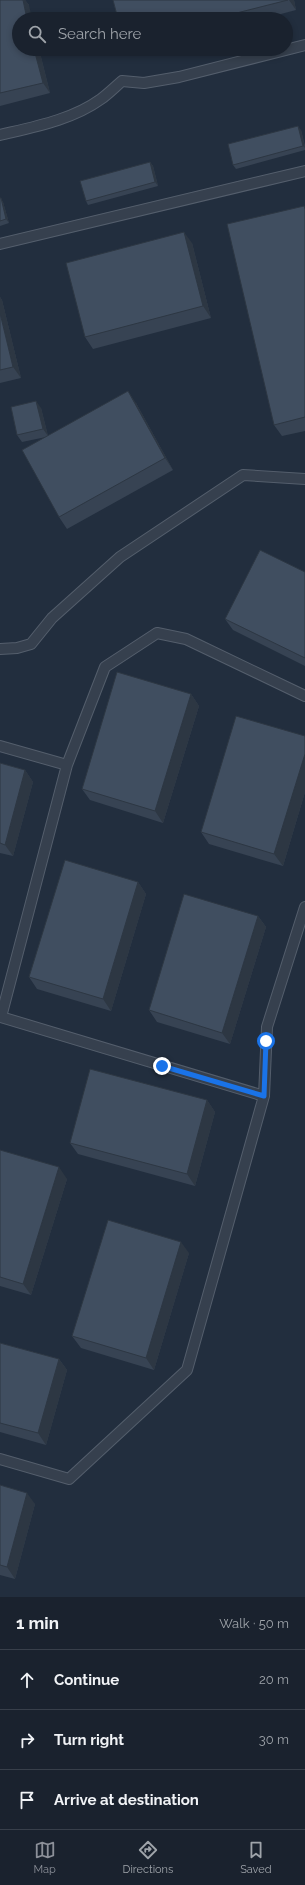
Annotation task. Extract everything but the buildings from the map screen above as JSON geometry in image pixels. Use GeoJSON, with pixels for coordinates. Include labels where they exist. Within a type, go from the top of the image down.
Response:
{"type":"FeatureCollection","features":[{"type":"Feature","properties":{"kind":"lane"},"geometry":{"type":"LineString","coordinates":[[293,48],[305,45]]}},
{"type":"Feature","properties":{"kind":"lane"},"geometry":{"type":"LineString","coordinates":[[0,135],[53,123],[78,112],[100,100],[122,81],[144,83],[179,77],[262,56]]}},
{"type":"Feature","properties":{"kind":"lane"},"geometry":{"type":"LineString","coordinates":[[0,244],[305,171]]}},
{"type":"Feature","properties":{"kind":"lane"},"geometry":{"type":"LineString","coordinates":[[0,649],[17,648],[31,644],[52,618],[120,557],[244,475],[305,479]]}},
{"type":"Feature","properties":{"kind":"lane"},"geometry":{"type":"LineString","coordinates":[[264,1096],[0,1018],[67,765],[105,667],[157,633],[186,639],[305,696]]}},
{"type":"Feature","properties":{"kind":"lane"},"geometry":{"type":"LineString","coordinates":[[0,746],[67,765]]}},
{"type":"Feature","properties":{"kind":"lane"},"geometry":{"type":"LineString","coordinates":[[0,1459],[69,1479],[187,1370],[264,1096],[266,1027],[305,908]]}},
{"type":"Feature","properties":{"kind":"route"},"geometry":{"type":"LineString","coordinates":[[162,1066],[264,1096],[266,1041]]}}]}
